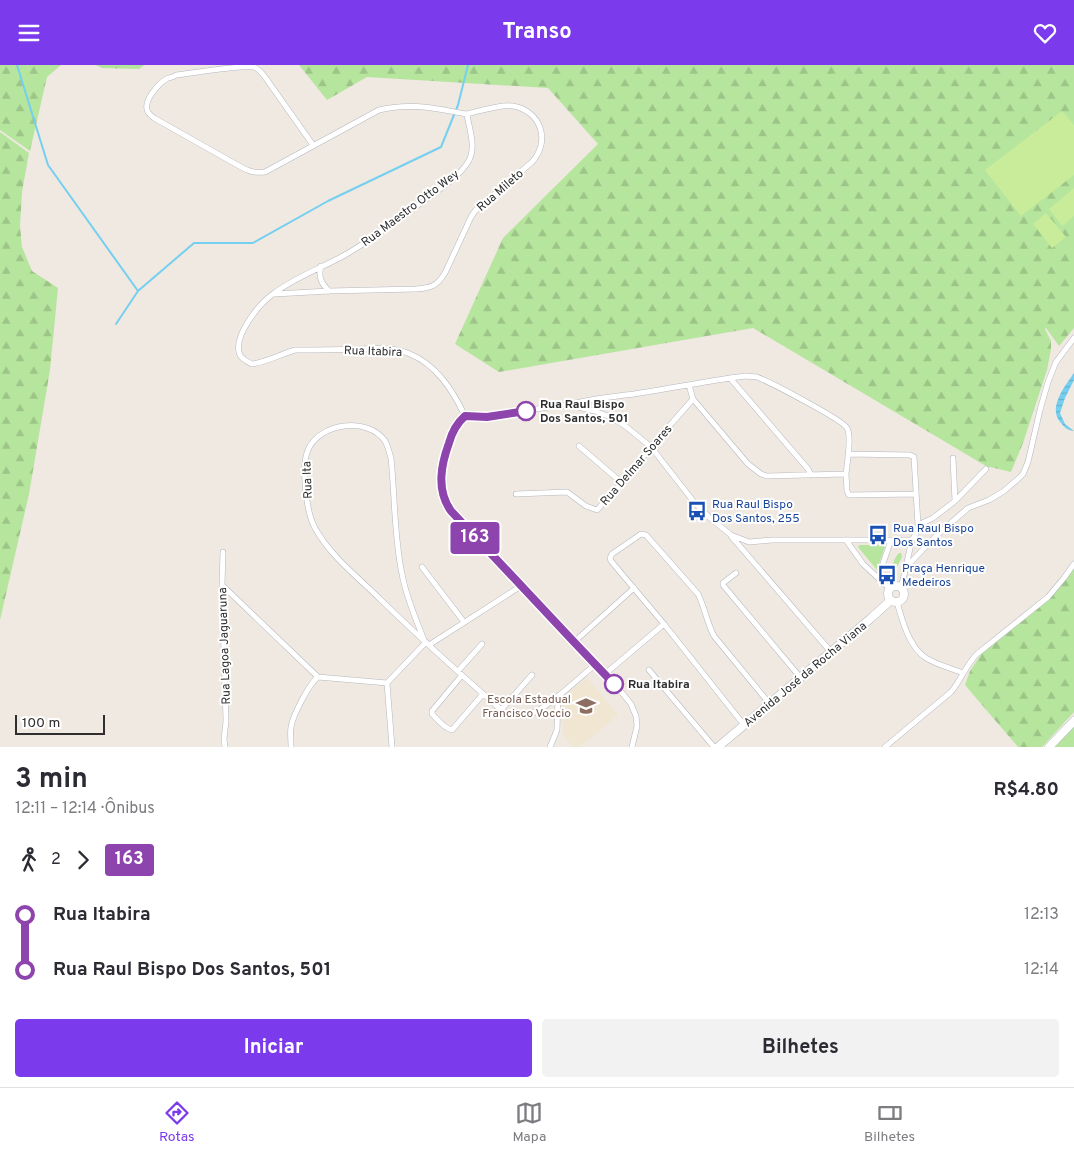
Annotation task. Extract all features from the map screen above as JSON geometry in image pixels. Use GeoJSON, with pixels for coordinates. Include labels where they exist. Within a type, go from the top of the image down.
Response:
{"type":"FeatureCollection","features":[{"type":"Feature","properties":{"kind":"street"},"geometry":{"type":"LineString","coordinates":[[313,145],[265,77],[260,71],[251,66],[229,67],[176,75],[168,78],[155,89],[147,105],[147,111],[154,118],[250,172],[265,172],[313,145],[379,111],[389,108],[404,106],[423,107],[467,114]]}},
{"type":"Feature","properties":{"kind":"street","name":"Rua Mileto"},"geometry":{"type":"LineString","coordinates":[[272,294],[416,289],[427,288],[441,280],[475,211],[532,162],[538,156],[541,149],[543,135],[536,121],[525,111],[511,105],[467,114]]}},
{"type":"Feature","properties":{"kind":"street","name":"Rua Maestro Otto Wey"},"geometry":{"type":"LineString","coordinates":[[239,348],[240,339],[250,318],[272,294],[371,239],[436,192],[461,171],[471,157],[472,149],[467,114]]}},
{"type":"Feature","properties":{"kind":"street"},"geometry":{"type":"LineString","coordinates":[[321,266],[320,280],[329,291]]}},
{"type":"Feature","properties":{"kind":"street"},"geometry":{"type":"LineString","coordinates":[[906,567],[963,512],[973,505],[1004,491],[1022,474],[1028,462],[1048,382],[1056,362],[1074,338]]}},
{"type":"Feature","properties":{"kind":"street","name":"Rua Itabira"},"geometry":{"type":"LineString","coordinates":[[239,348],[239,353],[242,357],[252,364],[295,351],[378,349],[408,353],[430,366],[441,377],[451,389],[465,416]]}},
{"type":"Feature","properties":{"kind":"street"},"geometry":{"type":"LineString","coordinates":[[632,747],[637,726],[636,716],[631,704],[596,664],[451,511],[444,499],[441,485],[441,469],[453,431],[458,422],[465,416],[487,417],[570,405],[600,398],[746,375],[757,377],[832,416],[846,426],[848,430],[848,454],[846,474],[849,495],[916,494]]}},
{"type":"Feature","properties":{"kind":"street"},"geometry":{"type":"LineString","coordinates":[[730,378],[808,469],[811,475]]}},
{"type":"Feature","properties":{"kind":"street"},"geometry":{"type":"LineString","coordinates":[[689,385],[693,399],[748,464],[761,474],[767,476],[846,474]]}},
{"type":"Feature","properties":{"kind":"street","name":"Rua Delmar Soares"},"geometry":{"type":"LineString","coordinates":[[516,494],[563,492],[570,494],[586,506],[597,510],[693,399]]}},
{"type":"Feature","properties":{"kind":"street"},"geometry":{"type":"LineString","coordinates":[[570,405],[610,417],[624,425],[651,447],[694,502],[731,535],[831,652]]}},
{"type":"Feature","properties":{"kind":"street","name":"Rua Ita"},"geometry":{"type":"LineString","coordinates":[[427,642],[406,591],[402,575],[397,545],[392,468],[386,442],[374,432],[361,427],[342,426],[330,429],[318,436],[308,449],[305,462],[307,503],[313,524],[346,568],[501,710]]}},
{"type":"Feature","properties":{"kind":"street"},"geometry":{"type":"LineString","coordinates":[[579,446],[622,483]]}},
{"type":"Feature","properties":{"kind":"street"},"geometry":{"type":"LineString","coordinates":[[848,454],[910,455],[915,459],[917,532],[912,540],[901,588],[903,597],[901,601],[894,601]]}},
{"type":"Feature","properties":{"kind":"street"},"geometry":{"type":"LineString","coordinates":[[953,458],[954,501]]}},
{"type":"Feature","properties":{"kind":"street"},"geometry":{"type":"LineString","coordinates":[[918,525],[933,518],[954,501],[986,469]]}},
{"type":"Feature","properties":{"kind":"street"},"geometry":{"type":"LineString","coordinates":[[745,724],[611,561],[612,554],[641,534],[648,537],[698,594],[714,636],[769,703]]}},
{"type":"Feature","properties":{"kind":"street"},"geometry":{"type":"LineString","coordinates":[[731,535],[749,542],[772,540],[912,540]]}},
{"type":"Feature","properties":{"kind":"street"},"geometry":{"type":"LineString","coordinates":[[846,540],[863,564],[890,589]]}},
{"type":"Feature","properties":{"kind":"street"},"geometry":{"type":"LineString","coordinates":[[878,578],[891,540]]}},
{"type":"Feature","properties":{"kind":"street","name":"Rua Lagoa Jaguaruna"},"geometry":{"type":"LineString","coordinates":[[223,552],[225,747]]}},
{"type":"Feature","properties":{"kind":"street"},"geometry":{"type":"LineString","coordinates":[[886,747],[951,692],[977,654],[1048,597],[1064,579],[1074,563]]}},
{"type":"Feature","properties":{"kind":"street"},"geometry":{"type":"LineString","coordinates":[[422,567],[464,622]]}},
{"type":"Feature","properties":{"kind":"street"},"geometry":{"type":"LineString","coordinates":[[736,573],[723,585],[800,677]]}},
{"type":"Feature","properties":{"kind":"street"},"geometry":{"type":"LineString","coordinates":[[222,585],[318,677],[386,683]]}},
{"type":"Feature","properties":{"kind":"street"},"geometry":{"type":"LineString","coordinates":[[386,683],[427,642],[464,622],[521,586]]}},
{"type":"Feature","properties":{"kind":"street"},"geometry":{"type":"LineString","coordinates":[[890,589],[895,587],[901,588]]}},
{"type":"Feature","properties":{"kind":"street"},"geometry":{"type":"LineString","coordinates":[[574,642],[634,588]]}},
{"type":"Feature","properties":{"kind":"street"},"geometry":{"type":"LineString","coordinates":[[890,589],[888,593],[894,601],[909,637],[921,654],[933,662],[963,673]]}},
{"type":"Feature","properties":{"kind":"street","name":"Avenida José da Rocha Viana"},"geometry":{"type":"LineString","coordinates":[[716,747],[894,601]]}},
{"type":"Feature","properties":{"kind":"street"},"geometry":{"type":"LineString","coordinates":[[605,674],[664,624]]}},
{"type":"Feature","properties":{"kind":"street"},"geometry":{"type":"LineString","coordinates":[[482,644],[432,711],[432,714],[446,727],[452,729],[484,694]]}},
{"type":"Feature","properties":{"kind":"street"},"geometry":{"type":"LineString","coordinates":[[532,675],[501,710],[509,714],[528,715],[541,709],[596,664]]}},
{"type":"Feature","properties":{"kind":"street"},"geometry":{"type":"LineString","coordinates":[[648,670],[716,747]]}},
{"type":"Feature","properties":{"kind":"street"},"geometry":{"type":"LineString","coordinates":[[291,747],[290,728],[292,720],[314,680],[318,677]]}},
{"type":"Feature","properties":{"kind":"street"},"geometry":{"type":"LineString","coordinates":[[386,683],[392,747]]}},
{"type":"Feature","properties":{"kind":"street"},"geometry":{"type":"LineString","coordinates":[[550,747],[557,730],[558,696]]}},
{"type":"Feature","properties":{"kind":"street"},"geometry":{"type":"LineString","coordinates":[[1049,747],[1074,721]]}},
{"type":"Feature","properties":{"kind":"shaded area","name":"Escola Estadual Francisco Voccio"},"geometry":{"type":"Polygon","coordinates":[[[587,678],[618,715],[579,747],[572,747],[563,732],[562,698],[587,678]]]}},
{"type":"Feature","properties":{"kind":"green space"},"geometry":{"type":"Polygon","coordinates":[[[0,65],[61,65],[47,77],[30,151],[0,130],[0,65]]]}},
{"type":"Feature","properties":{"kind":"green space"},"geometry":{"type":"Polygon","coordinates":[[[96,65],[144,65],[139,69],[102,68],[96,65]]]}},
{"type":"Feature","properties":{"kind":"green space"},"geometry":{"type":"Polygon","coordinates":[[[299,65],[1074,65],[1074,328],[1059,346],[1045,329],[1051,341],[1047,370],[1023,443],[1011,472],[986,466],[753,328],[499,372],[455,344],[503,238],[598,144],[548,88],[367,77],[327,100],[299,65]]]}},
{"type":"Feature","properties":{"kind":"green space"},"geometry":{"type":"Polygon","coordinates":[[[1062,111],[1074,125],[1074,175],[1021,216],[985,170],[1062,111]]]}},
{"type":"Feature","properties":{"kind":"green space"},"geometry":{"type":"Polygon","coordinates":[[[0,132],[29,153],[22,192],[20,226],[22,247],[32,271],[58,288],[50,370],[29,494],[0,620],[0,132]]]}},
{"type":"Feature","properties":{"kind":"green space"},"geometry":{"type":"Polygon","coordinates":[[[1074,188],[1074,216],[1062,226],[1049,209],[1074,188]]]}},
{"type":"Feature","properties":{"kind":"green space"},"geometry":{"type":"Polygon","coordinates":[[[1046,213],[1066,237],[1052,248],[1033,224],[1046,213]]]}},
{"type":"Feature","properties":{"kind":"green space"},"geometry":{"type":"Polygon","coordinates":[[[859,545],[885,546],[877,570],[858,547],[859,545]]]}},
{"type":"Feature","properties":{"kind":"green space"},"geometry":{"type":"Polygon","coordinates":[[[901,553],[902,557],[891,578],[895,558],[901,553]]]}},
{"type":"Feature","properties":{"kind":"green space"},"geometry":{"type":"Polygon","coordinates":[[[1074,565],[1074,712],[1042,747],[1018,747],[965,685],[970,671],[982,653],[1045,603],[1066,579],[1074,565]]]}},
{"type":"Feature","properties":{"kind":"green space"},"geometry":{"type":"Polygon","coordinates":[[[1074,719],[1074,747],[1048,747],[1074,719]]]}},
{"type":"Feature","properties":{"kind":"water"},"geometry":{"type":"Polygon","coordinates":[[[1074,373],[1074,380],[1060,413],[1065,424],[1074,431],[1064,426],[1057,417],[1056,411],[1059,397],[1074,373]]]}},
{"type":"Feature","properties":{"kind":"waterway"},"geometry":{"type":"LineString","coordinates":[[17,65],[48,165],[138,291]]}},
{"type":"Feature","properties":{"kind":"waterway"},"geometry":{"type":"LineString","coordinates":[[116,324],[138,291],[194,243],[253,243],[328,201],[441,147],[458,105],[468,65]]}},
{"type":"Feature","properties":{"kind":"bus line","name":"163"},"geometry":{"type":"LineString","coordinates":[[526,411],[487,417],[465,416],[458,422],[450,439],[441,469],[441,485],[444,499],[448,508],[490,554],[614,684]]}},
{"type":"Feature","properties":{"kind":"place","name":"Rua Raul Bispo Dos Santos, 501"},"geometry":{"type":"Point","coordinates":[526,411]}},
{"type":"Feature","properties":{"kind":"place","name":"Rua Raul Bispo Dos Santos, 255"},"geometry":{"type":"Point","coordinates":[697,511]}},
{"type":"Feature","properties":{"kind":"place","name":"Rua Raul Bispo Dos Santos"},"geometry":{"type":"Point","coordinates":[878,535]}},
{"type":"Feature","properties":{"kind":"place","name":"Praça Henrique Medeiros"},"geometry":{"type":"Point","coordinates":[887,575]}},
{"type":"Feature","properties":{"kind":"place","name":"Rua Itabira"},"geometry":{"type":"Point","coordinates":[614,684]}},
{"type":"Feature","properties":{"kind":"place","name":"Escola Estadual Francisco Voccio"},"geometry":{"type":"Point","coordinates":[586,706]}}]}
